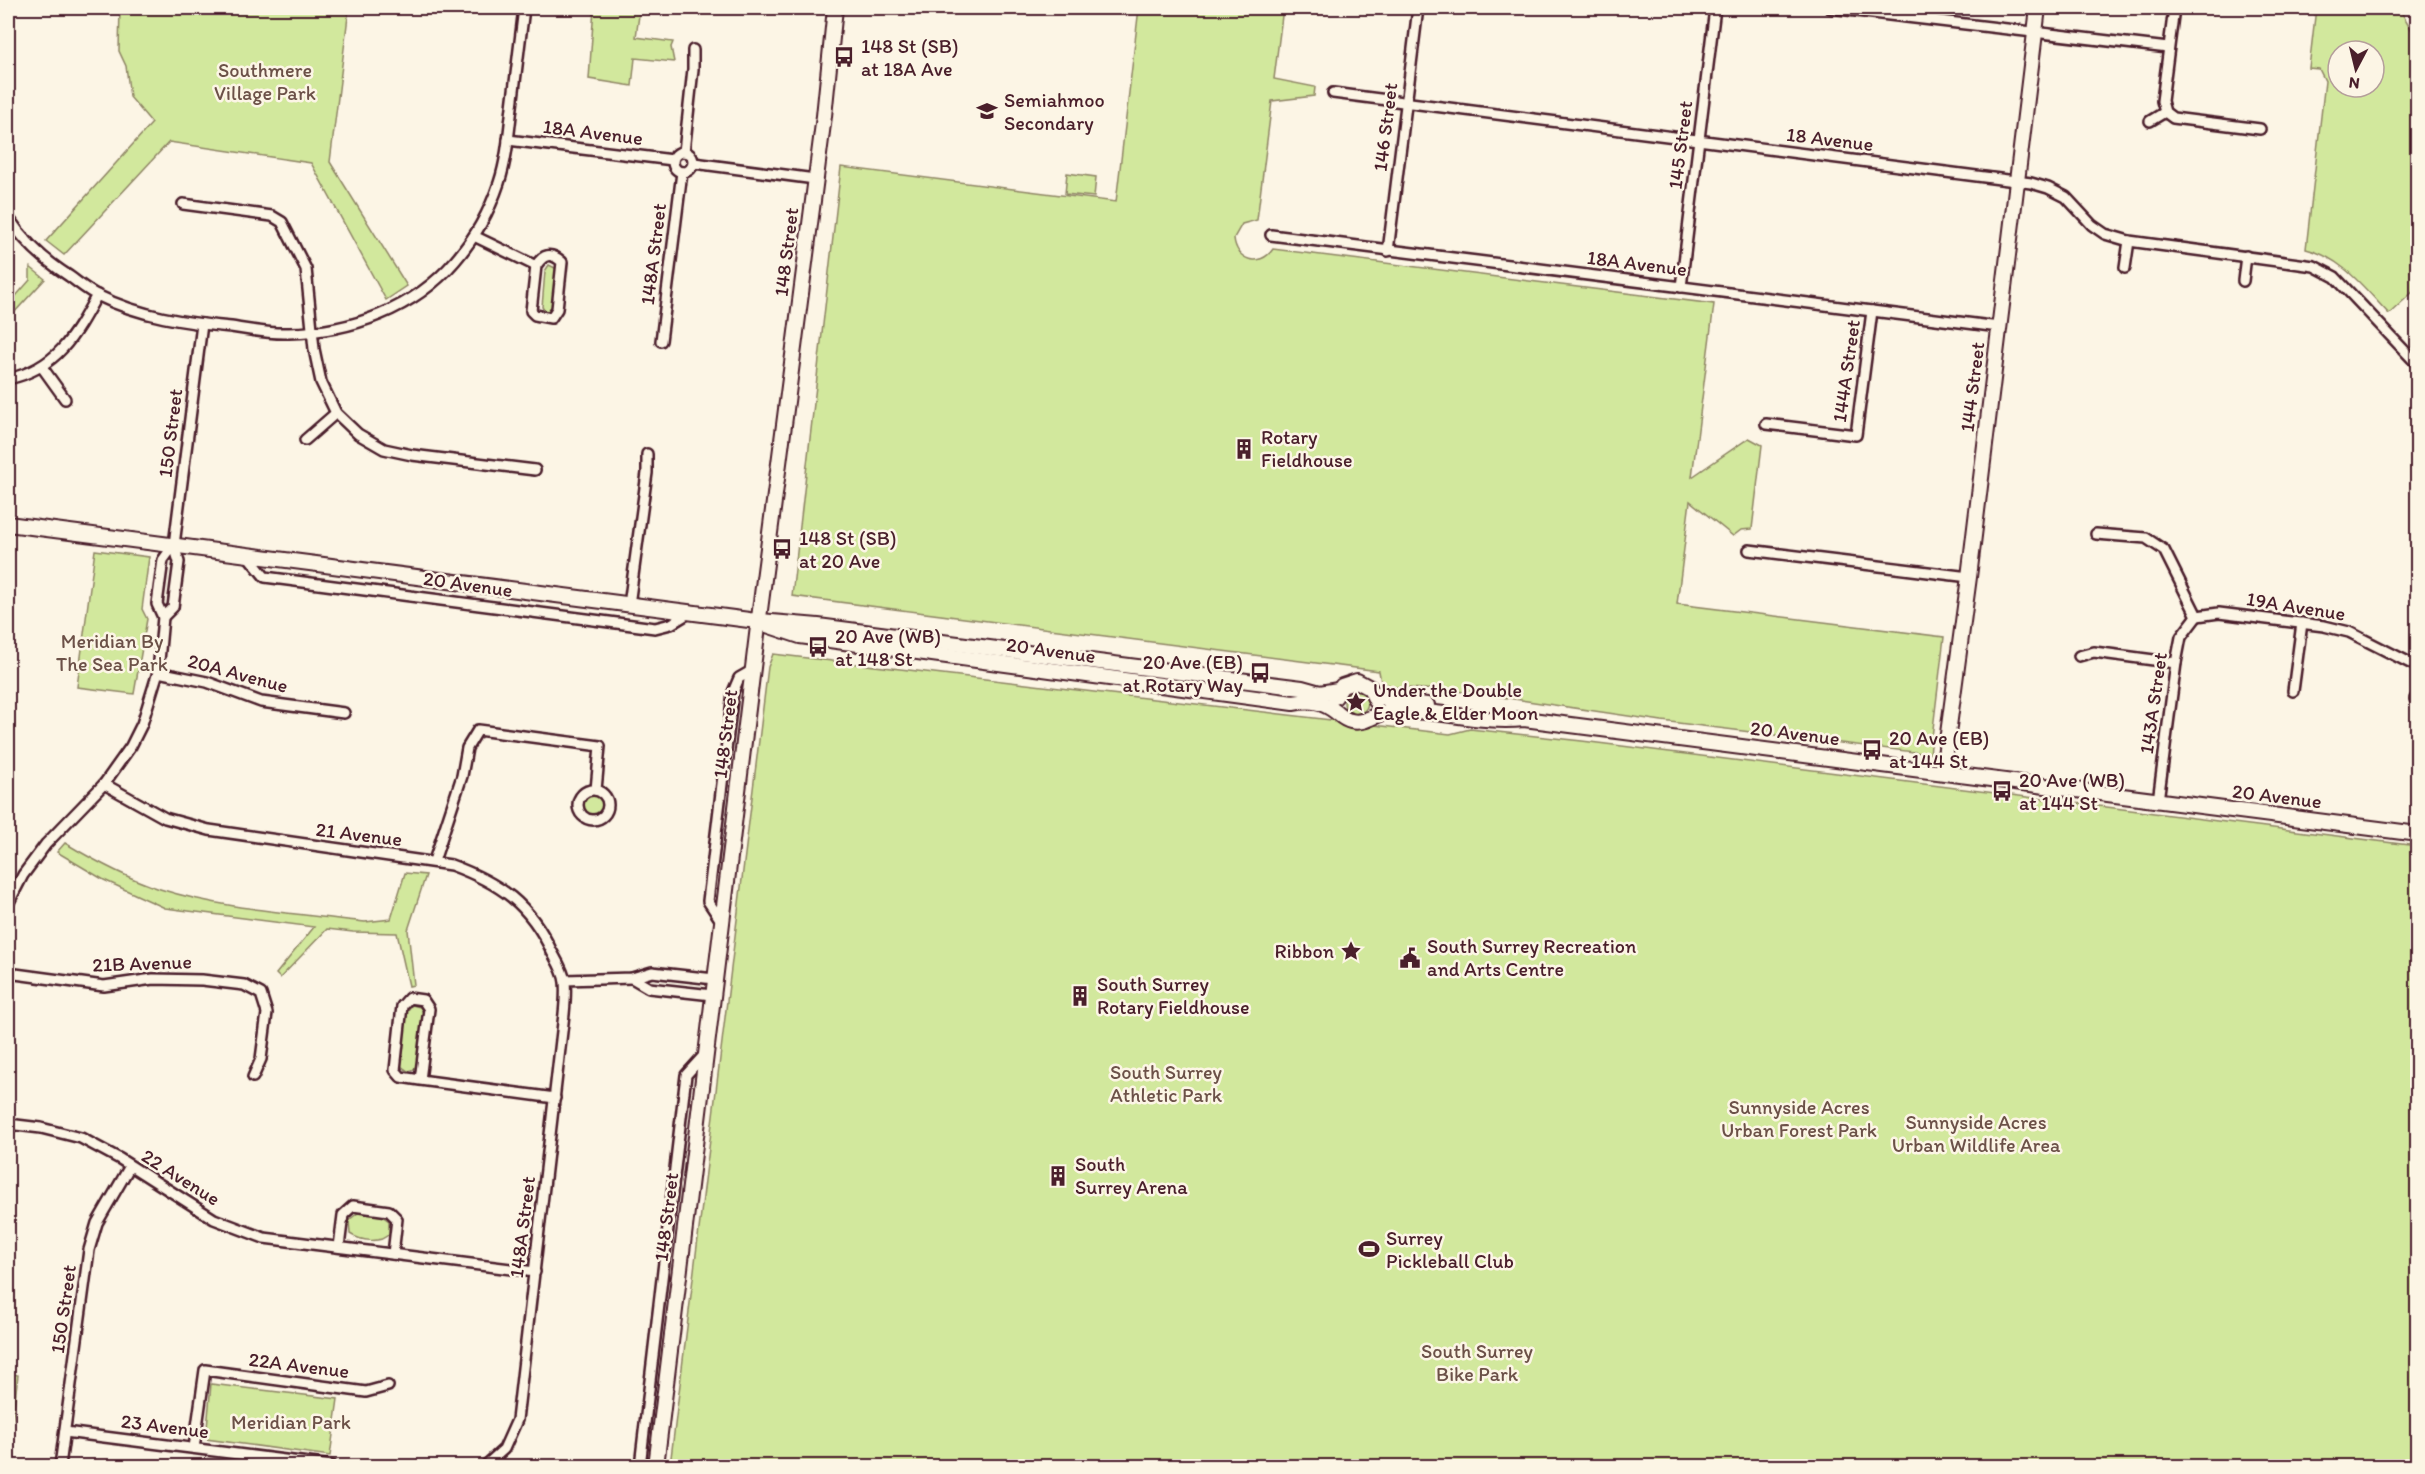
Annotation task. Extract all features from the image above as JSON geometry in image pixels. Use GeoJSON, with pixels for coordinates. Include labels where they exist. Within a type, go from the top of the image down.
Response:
{"type":"FeatureCollection","features":[{"type":"Feature","properties":{"kind":"street"},"geometry":{"type":"LineString","coordinates":[[8,217],[19,235],[48,262],[97,295],[146,314],[202,324],[287,333],[338,329],[375,317],[403,304],[427,288],[456,261],[474,236],[499,182],[508,140],[524,8]]}},
{"type":"Feature","properties":{"kind":"street","name":"148 Street"},"geometry":{"type":"LineString","coordinates":[[656,1467],[712,995],[835,8]]}},
{"type":"Feature","properties":{"kind":"street","name":"146 Street"},"geometry":{"type":"LineString","coordinates":[[1388,251],[1418,8]]}},
{"type":"Feature","properties":{"kind":"street","name":"145 Street"},"geometry":{"type":"LineString","coordinates":[[1681,287],[1715,8]]}},
{"type":"Feature","properties":{"kind":"street"},"geometry":{"type":"LineString","coordinates":[[1830,8],[2169,48]]}},
{"type":"Feature","properties":{"kind":"street","name":"144 Street"},"geometry":{"type":"LineString","coordinates":[[1943,771],[1969,577],[2038,8]]}},
{"type":"Feature","properties":{"kind":"street"},"geometry":{"type":"LineString","coordinates":[[2174,8],[2162,101],[2165,112],[2173,118],[2260,129]]}},
{"type":"Feature","properties":{"kind":"street"},"geometry":{"type":"LineString","coordinates":[[684,152],[693,50]]}},
{"type":"Feature","properties":{"kind":"street","name":"18 Avenue"},"geometry":{"type":"LineString","coordinates":[[1333,93],[2016,181],[2048,188],[2066,197],[2092,225],[2105,234],[2129,241],[2314,266],[2335,277],[2418,365]]}},
{"type":"Feature","properties":{"kind":"street"},"geometry":{"type":"LineString","coordinates":[[2150,121],[2165,112]]}},
{"type":"Feature","properties":{"kind":"street","name":"18A Avenue"},"geometry":{"type":"LineString","coordinates":[[508,140],[673,160]]}},
{"type":"Feature","properties":{"kind":"street"},"geometry":{"type":"LineString","coordinates":[[684,152],[690,155],[694,163],[690,170],[682,172],[676,169],[673,160],[678,153],[684,152]]}},
{"type":"Feature","properties":{"kind":"street"},"geometry":{"type":"LineString","coordinates":[[694,163],[815,179]]}},
{"type":"Feature","properties":{"kind":"street","name":"148A Street"},"geometry":{"type":"LineString","coordinates":[[661,341],[682,172]]}},
{"type":"Feature","properties":{"kind":"street"},"geometry":{"type":"LineString","coordinates":[[183,204],[272,216],[282,222],[306,269],[312,332],[321,382],[336,413],[358,434],[384,449],[424,457],[535,470]]}},
{"type":"Feature","properties":{"kind":"street","name":"18A Avenue"},"geometry":{"type":"LineString","coordinates":[[1271,235],[1999,327]]}},
{"type":"Feature","properties":{"kind":"street"},"geometry":{"type":"LineString","coordinates":[[474,236],[536,266]]}},
{"type":"Feature","properties":{"kind":"street"},"geometry":{"type":"LineString","coordinates":[[2125,268],[2129,241]]}},
{"type":"Feature","properties":{"kind":"street"},"geometry":{"type":"LineString","coordinates":[[545,256],[553,256],[562,262],[557,309],[551,318],[535,315],[531,311],[536,266],[540,258],[545,256]]}},
{"type":"Feature","properties":{"kind":"street"},"geometry":{"type":"LineString","coordinates":[[2243,281],[2246,256]]}},
{"type":"Feature","properties":{"kind":"street"},"geometry":{"type":"LineString","coordinates":[[8,380],[24,376],[42,367],[59,354],[76,333],[97,295]]}},
{"type":"Feature","properties":{"kind":"street","name":"144A Street"},"geometry":{"type":"LineString","coordinates":[[1766,424],[1856,435],[1872,311]]}},
{"type":"Feature","properties":{"kind":"street","name":"150 Street"},"geometry":{"type":"LineString","coordinates":[[163,617],[173,607],[179,562],[174,545],[202,324]]}},
{"type":"Feature","properties":{"kind":"street"},"geometry":{"type":"LineString","coordinates":[[42,367],[65,399]]}},
{"type":"Feature","properties":{"kind":"street"},"geometry":{"type":"LineString","coordinates":[[305,440],[336,413]]}},
{"type":"Feature","properties":{"kind":"street"},"geometry":{"type":"LineString","coordinates":[[629,605],[647,473],[647,454]]}},
{"type":"Feature","properties":{"kind":"street","name":"20 Avenue"},"geometry":{"type":"LineString","coordinates":[[8,524],[758,622],[841,629],[1302,688],[1320,693],[1338,690]]}},
{"type":"Feature","properties":{"kind":"street"},"geometry":{"type":"LineString","coordinates":[[2096,534],[2146,538],[2164,550],[2197,616]]}},
{"type":"Feature","properties":{"kind":"street","name":"150 Street"},"geometry":{"type":"LineString","coordinates":[[8,904],[23,875],[46,844],[104,784],[131,746],[142,724],[158,672],[163,617],[157,604],[163,560],[174,545]]}},
{"type":"Feature","properties":{"kind":"street"},"geometry":{"type":"LineString","coordinates":[[1749,550],[1969,577]]}},
{"type":"Feature","properties":{"kind":"street","name":"20 Avenue"},"geometry":{"type":"LineString","coordinates":[[248,556],[265,576],[655,628],[671,624],[688,613]]}},
{"type":"Feature","properties":{"kind":"street","name":"19A Avenue"},"geometry":{"type":"LineString","coordinates":[[2197,616],[2219,613],[2349,632],[2418,667]]}},
{"type":"Feature","properties":{"kind":"street","name":"143A Street"},"geometry":{"type":"LineString","coordinates":[[2158,801],[2181,637],[2197,616]]}},
{"type":"Feature","properties":{"kind":"street","name":"20 Avenue"},"geometry":{"type":"LineString","coordinates":[[758,622],[800,636],[1293,703],[1319,701],[1338,714]]}},
{"type":"Feature","properties":{"kind":"street"},"geometry":{"type":"LineString","coordinates":[[2293,691],[2302,624]]}},
{"type":"Feature","properties":{"kind":"street"},"geometry":{"type":"LineString","coordinates":[[2079,656],[2094,652],[2176,663]]}},
{"type":"Feature","properties":{"kind":"street","name":"20A Avenue"},"geometry":{"type":"LineString","coordinates":[[158,672],[207,682],[261,702],[344,713]]}},
{"type":"Feature","properties":{"kind":"street"},"geometry":{"type":"LineString","coordinates":[[1358,681],[1374,693],[1376,706],[1368,719],[1352,722],[1338,714],[1335,699],[1338,690],[1350,682],[1358,681]]}},
{"type":"Feature","properties":{"kind":"street","name":"20 Avenue"},"geometry":{"type":"LineString","coordinates":[[1374,693],[1392,701],[1512,713],[1524,718],[2418,834]]}},
{"type":"Feature","properties":{"kind":"street","name":"20 Avenue"},"geometry":{"type":"LineString","coordinates":[[1368,719],[1391,711],[1511,720],[1524,718]]}},
{"type":"Feature","properties":{"kind":"street"},"geometry":{"type":"LineString","coordinates":[[434,861],[462,776],[467,748],[478,730],[600,746],[596,790]]}},
{"type":"Feature","properties":{"kind":"street","name":"21 Avenue"},"geometry":{"type":"LineString","coordinates":[[104,784],[165,818],[209,831],[434,861],[477,874],[505,891],[525,908],[542,929],[565,980]]}},
{"type":"Feature","properties":{"kind":"street"},"geometry":{"type":"LineString","coordinates":[[565,980],[632,978],[652,972],[714,979]]}},
{"type":"Feature","properties":{"kind":"street","name":"21B Avenue"},"geometry":{"type":"LineString","coordinates":[[8,973],[104,986],[153,979],[181,979],[244,985],[261,994],[267,1013],[261,1059],[253,1077]]}},
{"type":"Feature","properties":{"kind":"street"},"geometry":{"type":"LineString","coordinates":[[632,978],[650,988],[712,995]]}},
{"type":"Feature","properties":{"kind":"street","name":"148A Street"},"geometry":{"type":"LineString","coordinates":[[485,1467],[504,1449],[517,1420],[555,1098],[564,1014],[565,980]]}},
{"type":"Feature","properties":{"kind":"street"},"geometry":{"type":"LineString","coordinates":[[420,1080],[429,1009],[423,1000],[409,998],[402,1006],[395,1070],[401,1077],[420,1080],[555,1098]]}},
{"type":"Feature","properties":{"kind":"street"},"geometry":{"type":"LineString","coordinates":[[640,1467],[686,1075],[706,1053]]}},
{"type":"Feature","properties":{"kind":"street","name":"22 Avenue"},"geometry":{"type":"LineString","coordinates":[[8,1124],[41,1128],[81,1138],[214,1219],[264,1238],[535,1272]]}},
{"type":"Feature","properties":{"kind":"street","name":"150 Street"},"geometry":{"type":"LineString","coordinates":[[60,1467],[89,1250],[97,1222],[130,1166]]}},
{"type":"Feature","properties":{"kind":"street"},"geometry":{"type":"LineString","coordinates":[[339,1247],[343,1215],[353,1206],[362,1207],[389,1211],[396,1220],[393,1254]]}},
{"type":"Feature","properties":{"kind":"street","name":"22A Avenue"},"geometry":{"type":"LineString","coordinates":[[194,1448],[205,1371],[366,1392],[388,1386]]}},
{"type":"Feature","properties":{"kind":"street","name":"23 Avenue"},"geometry":{"type":"LineString","coordinates":[[65,1431],[332,1467]]}},
{"type":"Feature","properties":{"kind":"green space","name":"Southmere Village Park"},"geometry":{"type":"Polygon","coordinates":[[[120,8],[349,8],[330,162],[407,286],[386,300],[311,163],[169,142],[64,255],[46,241],[152,123],[130,97],[126,66],[119,51],[120,8]]]}},
{"type":"Feature","properties":{"kind":"green space"},"geometry":{"type":"Polygon","coordinates":[[[594,8],[640,8],[636,37],[673,42],[671,47],[674,62],[635,58],[632,86],[589,79],[594,8]]]}},
{"type":"Feature","properties":{"kind":"green space"},"geometry":{"type":"Polygon","coordinates":[[[1139,8],[1283,8],[1274,79],[1315,87],[1314,96],[1272,101],[1257,220],[1242,224],[1234,238],[1239,252],[1244,257],[1262,259],[1273,249],[1714,304],[1692,477],[1749,438],[1762,445],[1752,529],[1741,530],[1733,536],[1690,501],[1677,604],[1944,637],[1930,754],[1662,721],[1467,692],[1394,687],[1381,682],[1379,671],[792,596],[841,167],[1116,202],[1139,8]]]}},
{"type":"Feature","properties":{"kind":"green space"},"geometry":{"type":"Polygon","coordinates":[[[2316,8],[2399,8],[2417,39],[2417,288],[2389,314],[2362,284],[2342,267],[2319,253],[2306,249],[2325,81],[2319,69],[2309,68],[2316,8]]]}},
{"type":"Feature","properties":{"kind":"green space"},"geometry":{"type":"Polygon","coordinates":[[[1067,173],[1096,177],[1094,197],[1065,194],[1067,173]]]}},
{"type":"Feature","properties":{"kind":"green space"},"geometry":{"type":"Polygon","coordinates":[[[549,265],[557,269],[551,312],[545,311],[542,307],[545,271],[549,265]]]}},
{"type":"Feature","properties":{"kind":"green space"},"geometry":{"type":"Polygon","coordinates":[[[30,267],[45,279],[8,317],[8,305],[30,280],[30,267]]]}},
{"type":"Feature","properties":{"kind":"green space","name":"Meridian By The Sea Park"},"geometry":{"type":"Polygon","coordinates":[[[95,550],[149,557],[142,609],[147,619],[134,694],[77,687],[95,550]]]}},
{"type":"Feature","properties":{"kind":"green space"},"geometry":{"type":"Polygon","coordinates":[[[773,654],[1450,734],[1470,729],[1582,741],[2417,846],[2417,1466],[670,1466],[768,667],[773,654]]]}},
{"type":"Feature","properties":{"kind":"green space"},"geometry":{"type":"Polygon","coordinates":[[[1356,690],[1365,693],[1368,702],[1365,711],[1356,714],[1347,711],[1344,702],[1347,693],[1356,690]]]}},
{"type":"Feature","properties":{"kind":"green space"},"geometry":{"type":"Polygon","coordinates":[[[593,795],[601,798],[604,806],[601,814],[593,817],[585,814],[582,806],[585,798],[593,795]]]}},
{"type":"Feature","properties":{"kind":"green space"},"geometry":{"type":"Polygon","coordinates":[[[65,843],[99,863],[147,885],[185,896],[262,910],[365,922],[391,919],[405,873],[426,875],[408,930],[414,985],[409,986],[397,933],[327,929],[280,978],[276,974],[314,927],[165,908],[104,880],[57,852],[65,843]]]}},
{"type":"Feature","properties":{"kind":"green space"},"geometry":{"type":"Polygon","coordinates":[[[412,1005],[420,1007],[424,1014],[417,1065],[413,1070],[408,1071],[401,1066],[401,1063],[407,1011],[412,1005]]]}},
{"type":"Feature","properties":{"kind":"green space"},"geometry":{"type":"Polygon","coordinates":[[[358,1213],[382,1216],[389,1221],[389,1234],[381,1239],[370,1240],[350,1234],[349,1220],[358,1213]]]}},
{"type":"Feature","properties":{"kind":"green space"},"geometry":{"type":"Polygon","coordinates":[[[8,1373],[18,1375],[8,1454],[8,1373]]]}},
{"type":"Feature","properties":{"kind":"green space","name":"Meridian Park"},"geometry":{"type":"Polygon","coordinates":[[[211,1384],[338,1399],[330,1456],[206,1439],[211,1384]]]}},
{"type":"Feature","properties":{"kind":"place","name":"148 St (SB) at 18A Ave"},"geometry":{"type":"Point","coordinates":[844,57]}},
{"type":"Feature","properties":{"kind":"place","name":"Semiahmoo Secondary"},"geometry":{"type":"Point","coordinates":[987,111]}},
{"type":"Feature","properties":{"kind":"place","name":"Rotary Fieldhouse"},"geometry":{"type":"Point","coordinates":[1244,449]}},
{"type":"Feature","properties":{"kind":"place","name":"148 St (SB) at 20 Ave"},"geometry":{"type":"Point","coordinates":[782,549]}},
{"type":"Feature","properties":{"kind":"place","name":"20 Ave (WB) at 148 St"},"geometry":{"type":"Point","coordinates":[818,647]}},
{"type":"Feature","properties":{"kind":"place","name":"20 Ave (EB) at Rotary Way"},"geometry":{"type":"Point","coordinates":[1260,673]}},
{"type":"Feature","properties":{"kind":"place","name":"Under the Double Eagle & Elder Moon"},"geometry":{"type":"Point","coordinates":[1356,702]}},
{"type":"Feature","properties":{"kind":"place","name":"20 Ave (EB) at 144 St"},"geometry":{"type":"Point","coordinates":[1872,750]}},
{"type":"Feature","properties":{"kind":"place","name":"20 Ave (WB) at 144 St"},"geometry":{"type":"Point","coordinates":[2002,791]}},
{"type":"Feature","properties":{"kind":"place","name":"Ribbon"},"geometry":{"type":"Point","coordinates":[1351,951]}},
{"type":"Feature","properties":{"kind":"place","name":"South Surrey Recreation and Arts Centre"},"geometry":{"type":"Point","coordinates":[1410,958]}},
{"type":"Feature","properties":{"kind":"place","name":"South Surrey Rotary Fieldhouse"},"geometry":{"type":"Point","coordinates":[1080,996]}},
{"type":"Feature","properties":{"kind":"place","name":"South Surrey Arena"},"geometry":{"type":"Point","coordinates":[1058,1176]}},
{"type":"Feature","properties":{"kind":"place","name":"Surrey Pickleball Club"},"geometry":{"type":"Point","coordinates":[1369,1249]}},
{"type":"Feature","properties":{"kind":"park label","name":"South Surrey Athletic Park"},"geometry":{"type":"Point","coordinates":[1166,1084]}},
{"type":"Feature","properties":{"kind":"park label","name":"Sunnyside Acres Urban Forest Park"},"geometry":{"type":"Point","coordinates":[1799,1118]}},
{"type":"Feature","properties":{"kind":"park label","name":"Sunnyside Acres Urban Wildlife Area"},"geometry":{"type":"Point","coordinates":[1976,1134]}},
{"type":"Feature","properties":{"kind":"park label","name":"South Surrey Bike Park"},"geometry":{"type":"Point","coordinates":[1477,1362]}}]}
